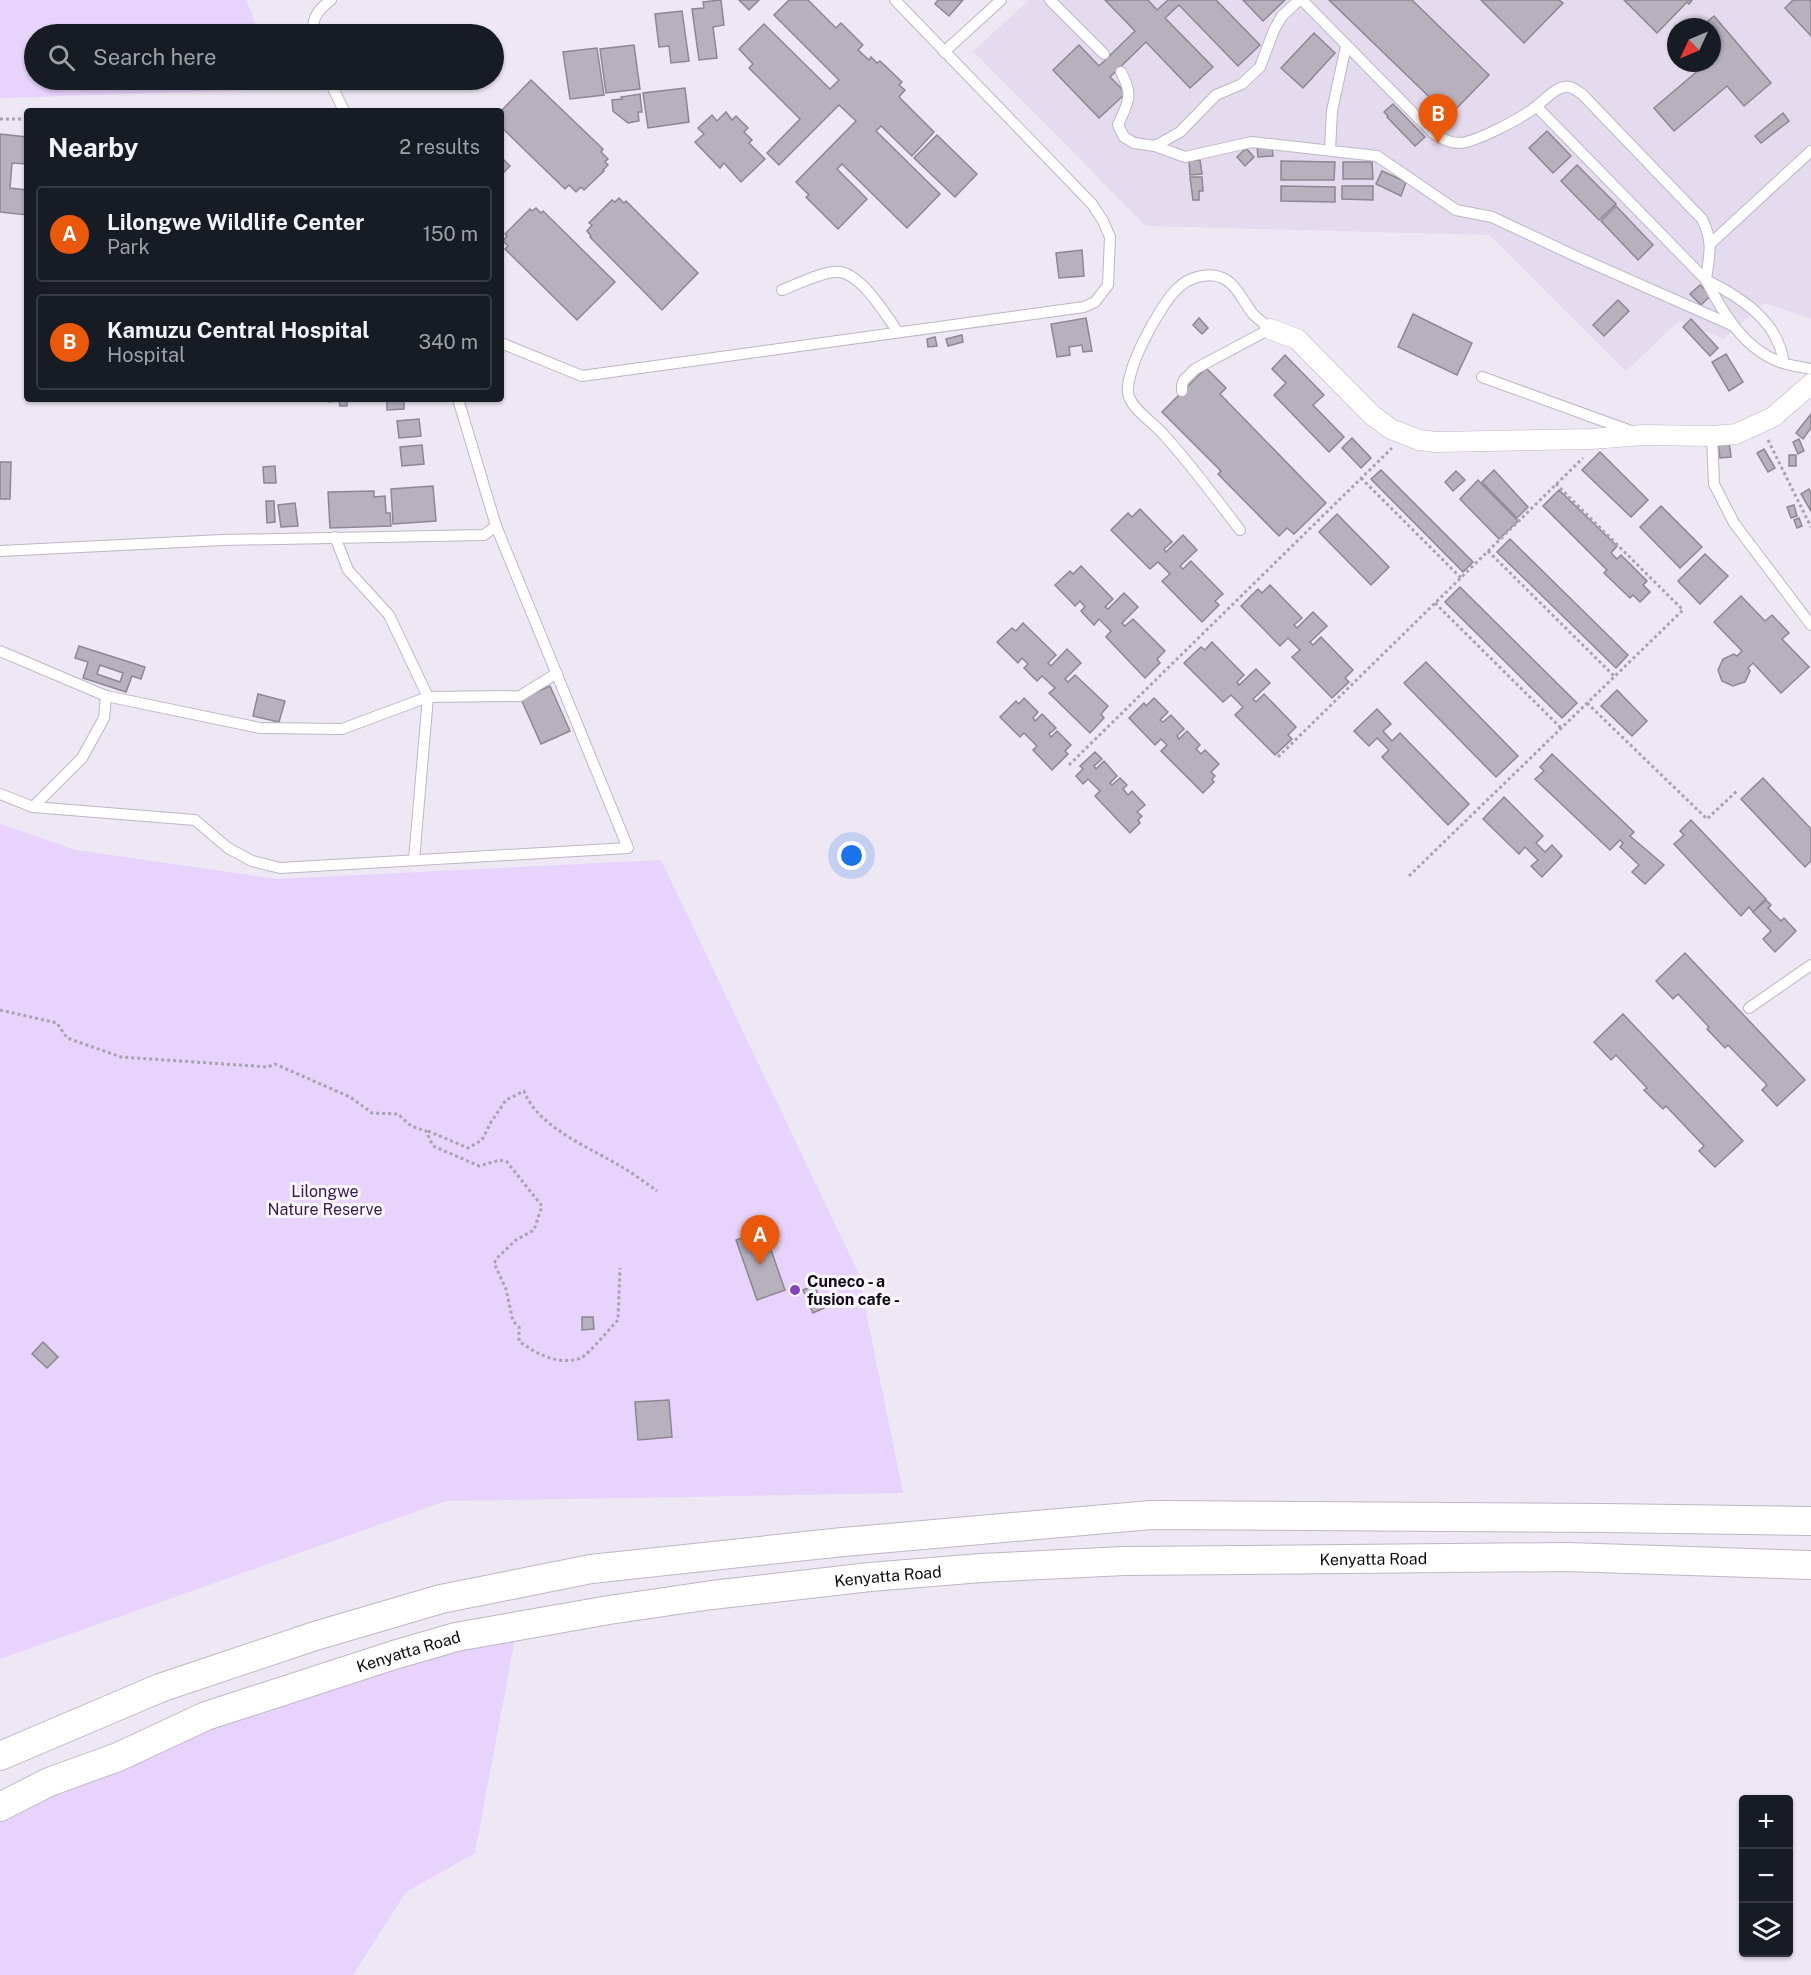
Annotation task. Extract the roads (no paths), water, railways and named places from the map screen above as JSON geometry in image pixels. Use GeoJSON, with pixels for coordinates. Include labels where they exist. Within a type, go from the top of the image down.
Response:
{"type":"FeatureCollection","features":[{"type":"Feature","properties":{"kind":"main road"},"geometry":{"type":"LineString","coordinates":[[0,1756],[160,1688],[315,1636],[441,1599],[591,1569],[843,1542],[1152,1515],[1811,1521]]}},
{"type":"Feature","properties":{"kind":"main road","name":"Kenyatta Road"},"geometry":{"type":"LineString","coordinates":[[0,1807],[49,1782],[118,1757],[206,1716],[456,1637],[609,1610],[712,1595],[870,1577],[981,1568],[1124,1561],[1567,1557],[1811,1565]]}},
{"type":"Feature","properties":{"kind":"street"},"geometry":{"type":"LineString","coordinates":[[1270,329],[1297,339],[1372,415],[1390,429],[1404,436],[1436,442],[1736,434],[1773,417],[1811,384]]}},
{"type":"Feature","properties":{"kind":"lane"},"geometry":{"type":"LineString","coordinates":[[314,24],[318,10],[331,0]]}},
{"type":"Feature","properties":{"kind":"lane"},"geometry":{"type":"LineString","coordinates":[[504,344],[582,376],[1084,307],[1095,302],[1108,285],[1110,237],[1092,204],[895,0]]}},
{"type":"Feature","properties":{"kind":"lane"},"geometry":{"type":"LineString","coordinates":[[944,52],[1001,0]]}},
{"type":"Feature","properties":{"kind":"lane"},"geometry":{"type":"LineString","coordinates":[[1050,0],[1104,54]]}},
{"type":"Feature","properties":{"kind":"lane"},"geometry":{"type":"LineString","coordinates":[[1155,146],[1180,132],[1216,95],[1242,84],[1260,67],[1274,30],[1282,16],[1300,0],[1433,133],[1444,140],[1458,143],[1473,141],[1537,107],[1548,95],[1559,89],[1570,87],[1582,94],[1702,219],[1710,234],[1706,280]]}},
{"type":"Feature","properties":{"kind":"lane"},"geometry":{"type":"LineString","coordinates":[[1330,150],[1332,111],[1346,46]]}},
{"type":"Feature","properties":{"kind":"lane"},"geometry":{"type":"LineString","coordinates":[[1122,72],[1128,85],[1129,100],[1118,125],[1124,137],[1134,143],[1155,146],[1185,157],[1252,142],[1377,156],[1456,210],[1492,217],[1734,326]]}},
{"type":"Feature","properties":{"kind":"lane"},"geometry":{"type":"LineString","coordinates":[[334,90],[343,108]]}},
{"type":"Feature","properties":{"kind":"lane"},"geometry":{"type":"LineString","coordinates":[[1537,107],[1706,280],[1720,307],[1751,345],[1784,363],[1811,369]]}},
{"type":"Feature","properties":{"kind":"lane"},"geometry":{"type":"LineString","coordinates":[[1710,244],[1811,151]]}},
{"type":"Feature","properties":{"kind":"lane"},"geometry":{"type":"LineString","coordinates":[[782,290],[827,273],[839,272],[851,276],[875,300],[898,332]]}},
{"type":"Feature","properties":{"kind":"lane"},"geometry":{"type":"LineString","coordinates":[[1182,391],[1184,380],[1196,369],[1270,329],[1253,314],[1238,291],[1222,277],[1210,275],[1192,279],[1179,286],[1168,297],[1132,367],[1128,382],[1128,395],[1134,405],[1163,433],[1240,530]]}},
{"type":"Feature","properties":{"kind":"lane"},"geometry":{"type":"LineString","coordinates":[[1706,280],[1731,292],[1769,327],[1779,343],[1784,363]]}},
{"type":"Feature","properties":{"kind":"lane"},"geometry":{"type":"LineString","coordinates":[[1482,377],[1643,435]]}},
{"type":"Feature","properties":{"kind":"lane"},"geometry":{"type":"LineString","coordinates":[[0,794],[33,807],[195,820],[228,848],[252,861],[280,868],[628,848],[496,525],[459,402]]}},
{"type":"Feature","properties":{"kind":"lane"},"geometry":{"type":"LineString","coordinates":[[1712,436],[1714,484],[1734,523],[1811,625]]}},
{"type":"Feature","properties":{"kind":"lane"},"geometry":{"type":"LineString","coordinates":[[0,550],[222,540],[484,535],[496,525]]}},
{"type":"Feature","properties":{"kind":"lane"},"geometry":{"type":"LineString","coordinates":[[334,537],[348,570],[389,615],[428,697],[414,861]]}},
{"type":"Feature","properties":{"kind":"lane"},"geometry":{"type":"LineString","coordinates":[[0,651],[106,696],[260,728],[342,729],[428,697],[520,696],[557,673]]}},
{"type":"Feature","properties":{"kind":"lane"},"geometry":{"type":"LineString","coordinates":[[33,807],[82,758],[104,718],[106,696]]}},
{"type":"Feature","properties":{"kind":"lane"},"geometry":{"type":"LineString","coordinates":[[1749,1008],[1811,965]]}},
{"type":"Feature","properties":{"kind":"place","name":"Kamuzu Central Hospital"},"geometry":{"type":"Point","coordinates":[1438,144]}},
{"type":"Feature","properties":{"kind":"place","name":"Lilongwe Wildlife Center"},"geometry":{"type":"Point","coordinates":[760,1265]}},
{"type":"Feature","properties":{"kind":"place","name":"Cuneco - a fusion cafe -"},"geometry":{"type":"Point","coordinates":[795,1290]}},
{"type":"Feature","properties":{"kind":"park label","name":"Lilongwe Nature Reserve"},"geometry":{"type":"Point","coordinates":[325,1200]}}]}
